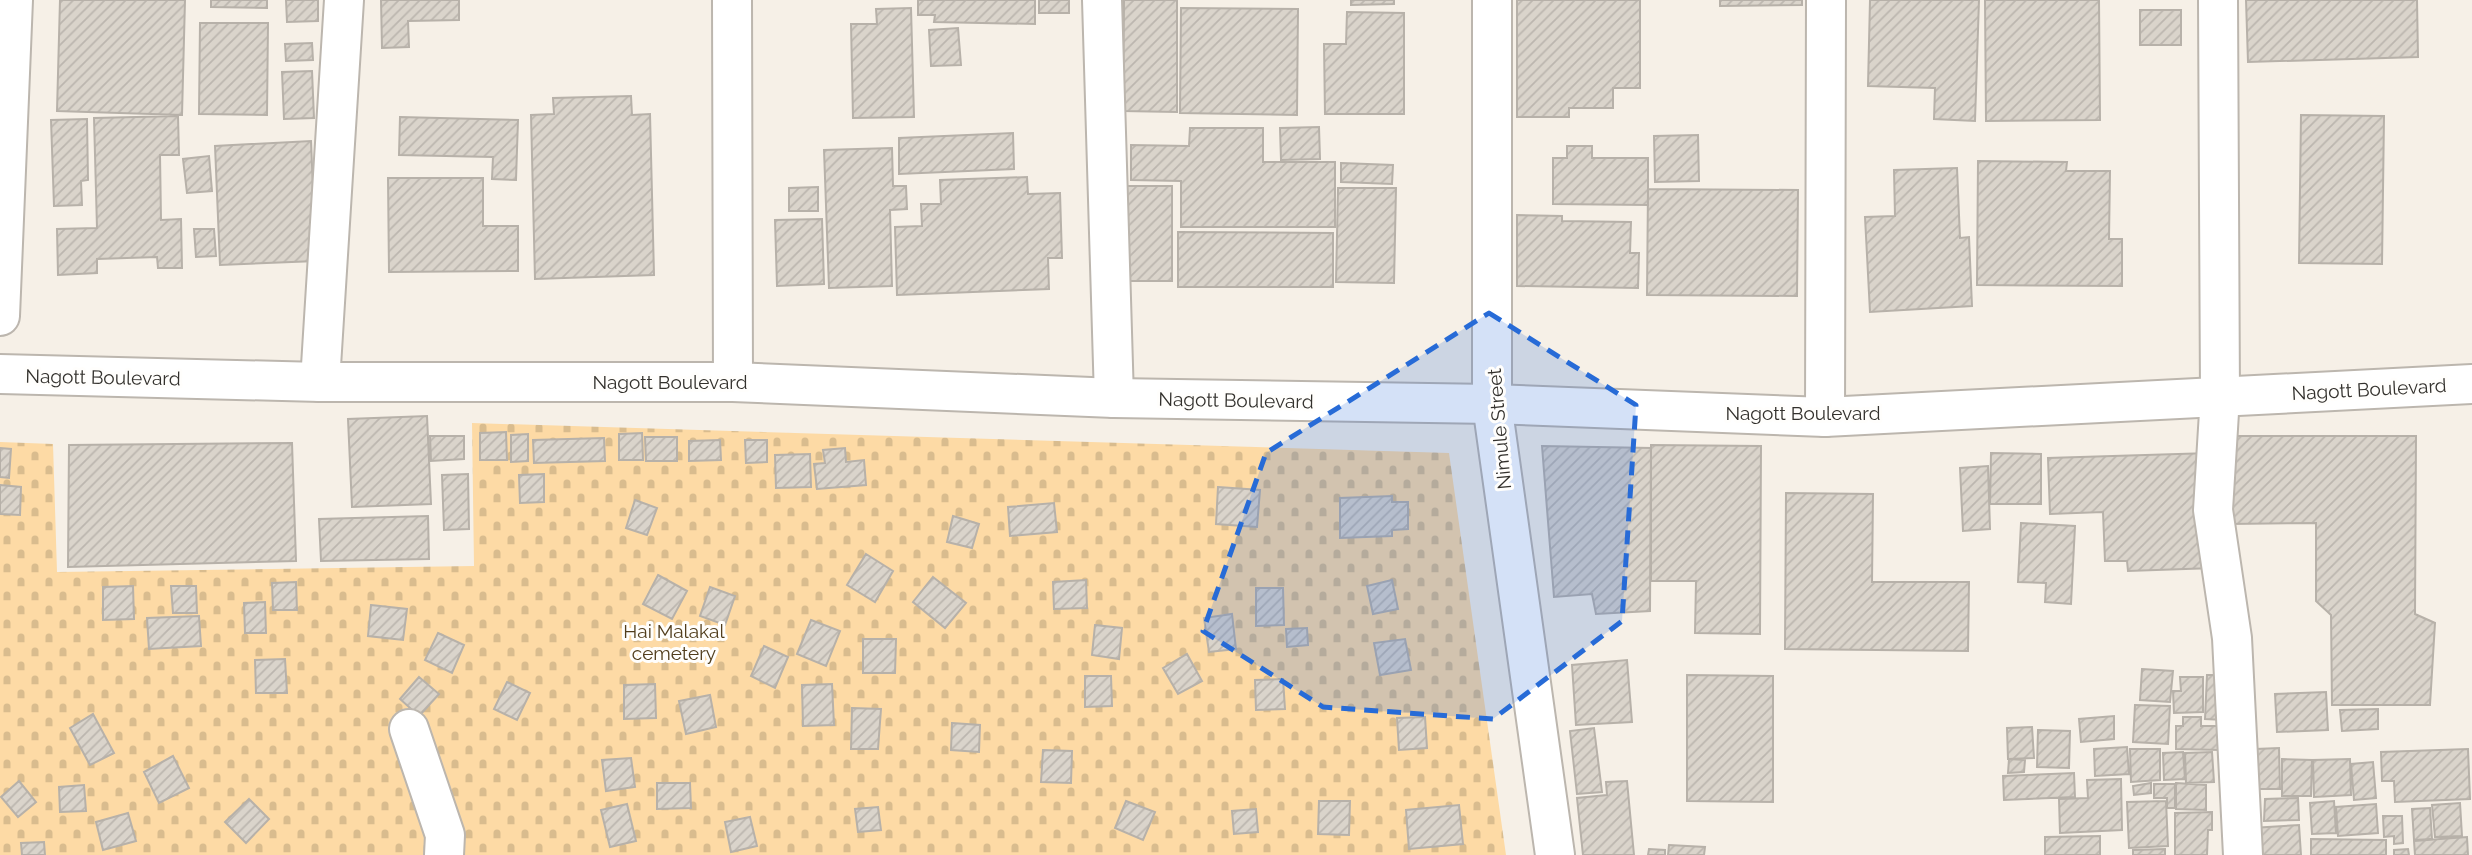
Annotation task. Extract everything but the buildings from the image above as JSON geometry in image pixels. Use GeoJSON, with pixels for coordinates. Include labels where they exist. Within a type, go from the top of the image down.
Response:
{"type":"FeatureCollection","features":[{"type":"Feature","properties":{"kind":"street"},"geometry":{"type":"LineString","coordinates":[[0,316],[13,0]]}},
{"type":"Feature","properties":{"kind":"street"},"geometry":{"type":"LineString","coordinates":[[320,382],[344,0]]}},
{"type":"Feature","properties":{"kind":"street"},"geometry":{"type":"LineString","coordinates":[[732,0],[733,382]]}},
{"type":"Feature","properties":{"kind":"street"},"geometry":{"type":"LineString","coordinates":[[1102,0],[1114,398]]}},
{"type":"Feature","properties":{"kind":"street","name":"Nimule Street"},"geometry":{"type":"LineString","coordinates":[[1492,0],[1493,404],[1555,855]]}},
{"type":"Feature","properties":{"kind":"street"},"geometry":{"type":"LineString","coordinates":[[1825,417],[1826,0]]}},
{"type":"Feature","properties":{"kind":"street"},"geometry":{"type":"LineString","coordinates":[[2218,0],[2220,396],[2213,510],[2232,638],[2243,855]]}},
{"type":"Feature","properties":{"kind":"street","name":"Nagott Boulevard"},"geometry":{"type":"LineString","coordinates":[[0,374],[320,382],[733,382],[1114,398],[1493,404],[1825,417],[2472,384]]}},
{"type":"Feature","properties":{"kind":"street"},"geometry":{"type":"LineString","coordinates":[[410,729],[445,835],[444,855]]}},
{"type":"Feature","properties":{"kind":"highlighted area"},"geometry":{"type":"Polygon","coordinates":[[[1489,313],[1636,405],[1622,621],[1493,719],[1323,707],[1203,631],[1266,453],[1489,313]]]}},
{"type":"Feature","properties":{"kind":"green space","name":"Hai Malakal cemetery"},"geometry":{"type":"Polygon","coordinates":[[[472,423],[1449,453],[1506,855],[0,855],[0,442],[53,444],[57,572],[474,566],[472,423]]]}}]}
